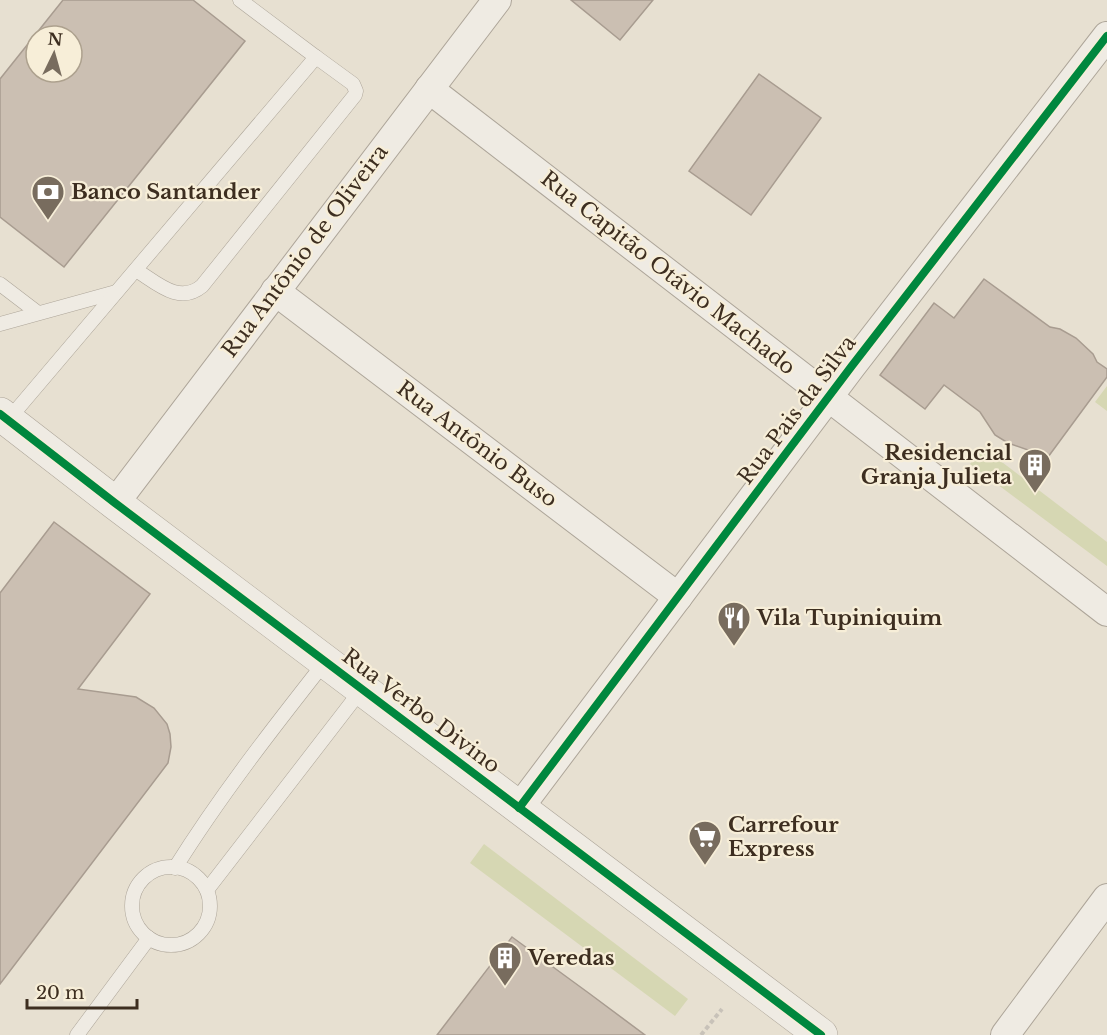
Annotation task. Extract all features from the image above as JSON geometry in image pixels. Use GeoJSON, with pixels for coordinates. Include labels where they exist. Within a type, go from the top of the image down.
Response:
{"type":"FeatureCollection","features":[{"type":"Feature","properties":{"kind":"street","name":"Rua Antônio de Oliveira"},"geometry":{"type":"LineString","coordinates":[[115,503],[497,0]]}},
{"type":"Feature","properties":{"kind":"street","name":"Rua Pais da Silva"},"geometry":{"type":"LineString","coordinates":[[519,808],[828,397],[1107,36]]}},
{"type":"Feature","properties":{"kind":"street","name":"Rua Capitão Otávio Machado"},"geometry":{"type":"LineString","coordinates":[[429,89],[1107,612]]}},
{"type":"Feature","properties":{"kind":"street","name":"Rua Antônio Buso"},"geometry":{"type":"LineString","coordinates":[[275,291],[678,597]]}},
{"type":"Feature","properties":{"kind":"street","name":"Rua Verbo Divino"},"geometry":{"type":"LineString","coordinates":[[3,422],[115,503],[821,1035]]}},
{"type":"Feature","properties":{"kind":"street"},"geometry":{"type":"LineString","coordinates":[[1005,1035],[1107,898]]}},
{"type":"Feature","properties":{"kind":"lane"},"geometry":{"type":"LineString","coordinates":[[136,270],[173,293],[189,293],[202,286],[355,95],[353,84],[240,0]]}},
{"type":"Feature","properties":{"kind":"lane"},"geometry":{"type":"LineString","coordinates":[[3,422],[136,270],[316,57]]}},
{"type":"Feature","properties":{"kind":"lane"},"geometry":{"type":"LineString","coordinates":[[0,284],[38,313]]}},
{"type":"Feature","properties":{"kind":"lane"},"geometry":{"type":"LineString","coordinates":[[0,324],[116,292]]}},
{"type":"Feature","properties":{"kind":"lane"},"geometry":{"type":"LineString","coordinates":[[175,868],[276,725],[325,662]]}},
{"type":"Feature","properties":{"kind":"lane"},"geometry":{"type":"LineString","coordinates":[[207,890],[362,689]]}},
{"type":"Feature","properties":{"kind":"lane"},"geometry":{"type":"LineString","coordinates":[[175,868],[194,875],[207,890],[210,900],[208,920],[196,936],[178,945],[168,945],[149,938],[141,931],[133,913],[135,893],[147,876],[155,871],[175,868]]}},
{"type":"Feature","properties":{"kind":"lane"},"geometry":{"type":"LineString","coordinates":[[77,1035],[149,938]]}},
{"type":"Feature","properties":{"kind":"path"},"geometry":{"type":"LineString","coordinates":[[701,1035],[722,1009]]}},
{"type":"Feature","properties":{"kind":"green space"},"geometry":{"type":"Polygon","coordinates":[[[1107,386],[1107,411],[1095,402],[1107,386]]]}},
{"type":"Feature","properties":{"kind":"green space"},"geometry":{"type":"Polygon","coordinates":[[[982,447],[1107,542],[1107,566],[970,464],[982,447]]]}},
{"type":"Feature","properties":{"kind":"green space"},"geometry":{"type":"Polygon","coordinates":[[[484,844],[688,999],[675,1016],[470,863],[484,844]]]}},
{"type":"Feature","properties":{"kind":"building"},"geometry":{"type":"Polygon","coordinates":[[[63,0],[193,0],[245,41],[64,267],[0,217],[0,79],[24,49],[24,84],[84,84],[84,24],[44,24],[63,0]]]}},
{"type":"Feature","properties":{"kind":"building"},"geometry":{"type":"Polygon","coordinates":[[[571,0],[653,0],[620,40],[571,0]]]}},
{"type":"Feature","properties":{"kind":"building"},"geometry":{"type":"Polygon","coordinates":[[[759,74],[821,118],[751,215],[689,171],[759,74]]]}},
{"type":"Feature","properties":{"kind":"building"},"geometry":{"type":"Polygon","coordinates":[[[984,279],[1050,327],[1060,329],[1076,338],[1093,354],[1097,362],[1107,369],[1107,377],[1048,457],[1008,443],[995,435],[980,412],[944,385],[925,409],[880,375],[934,303],[954,318],[984,279]]]}},
{"type":"Feature","properties":{"kind":"building"},"geometry":{"type":"Polygon","coordinates":[[[54,522],[150,594],[78,689],[136,697],[154,708],[167,724],[171,747],[168,763],[0,984],[0,593],[54,522]]]}},
{"type":"Feature","properties":{"kind":"building"},"geometry":{"type":"Polygon","coordinates":[[[512,937],[590,994],[645,1035],[437,1035],[512,937]]]}},
{"type":"Feature","properties":{"kind":"cycle path"},"geometry":{"type":"LineString","coordinates":[[519,808],[851,367],[1107,36]]}},
{"type":"Feature","properties":{"kind":"cycle path"},"geometry":{"type":"LineString","coordinates":[[0,414],[821,1035]]}},
{"type":"Feature","properties":{"kind":"place","name":"Banco Santander"},"geometry":{"type":"Point","coordinates":[48,221]}},
{"type":"Feature","properties":{"kind":"place","name":"Residencial Granja Julieta"},"geometry":{"type":"Point","coordinates":[1035,494]}},
{"type":"Feature","properties":{"kind":"place","name":"Vila Tupiniquim"},"geometry":{"type":"Point","coordinates":[734,647]}},
{"type":"Feature","properties":{"kind":"place","name":"Carrefour Express"},"geometry":{"type":"Point","coordinates":[705,866]}},
{"type":"Feature","properties":{"kind":"place","name":"Veredas"},"geometry":{"type":"Point","coordinates":[505,987]}}]}
